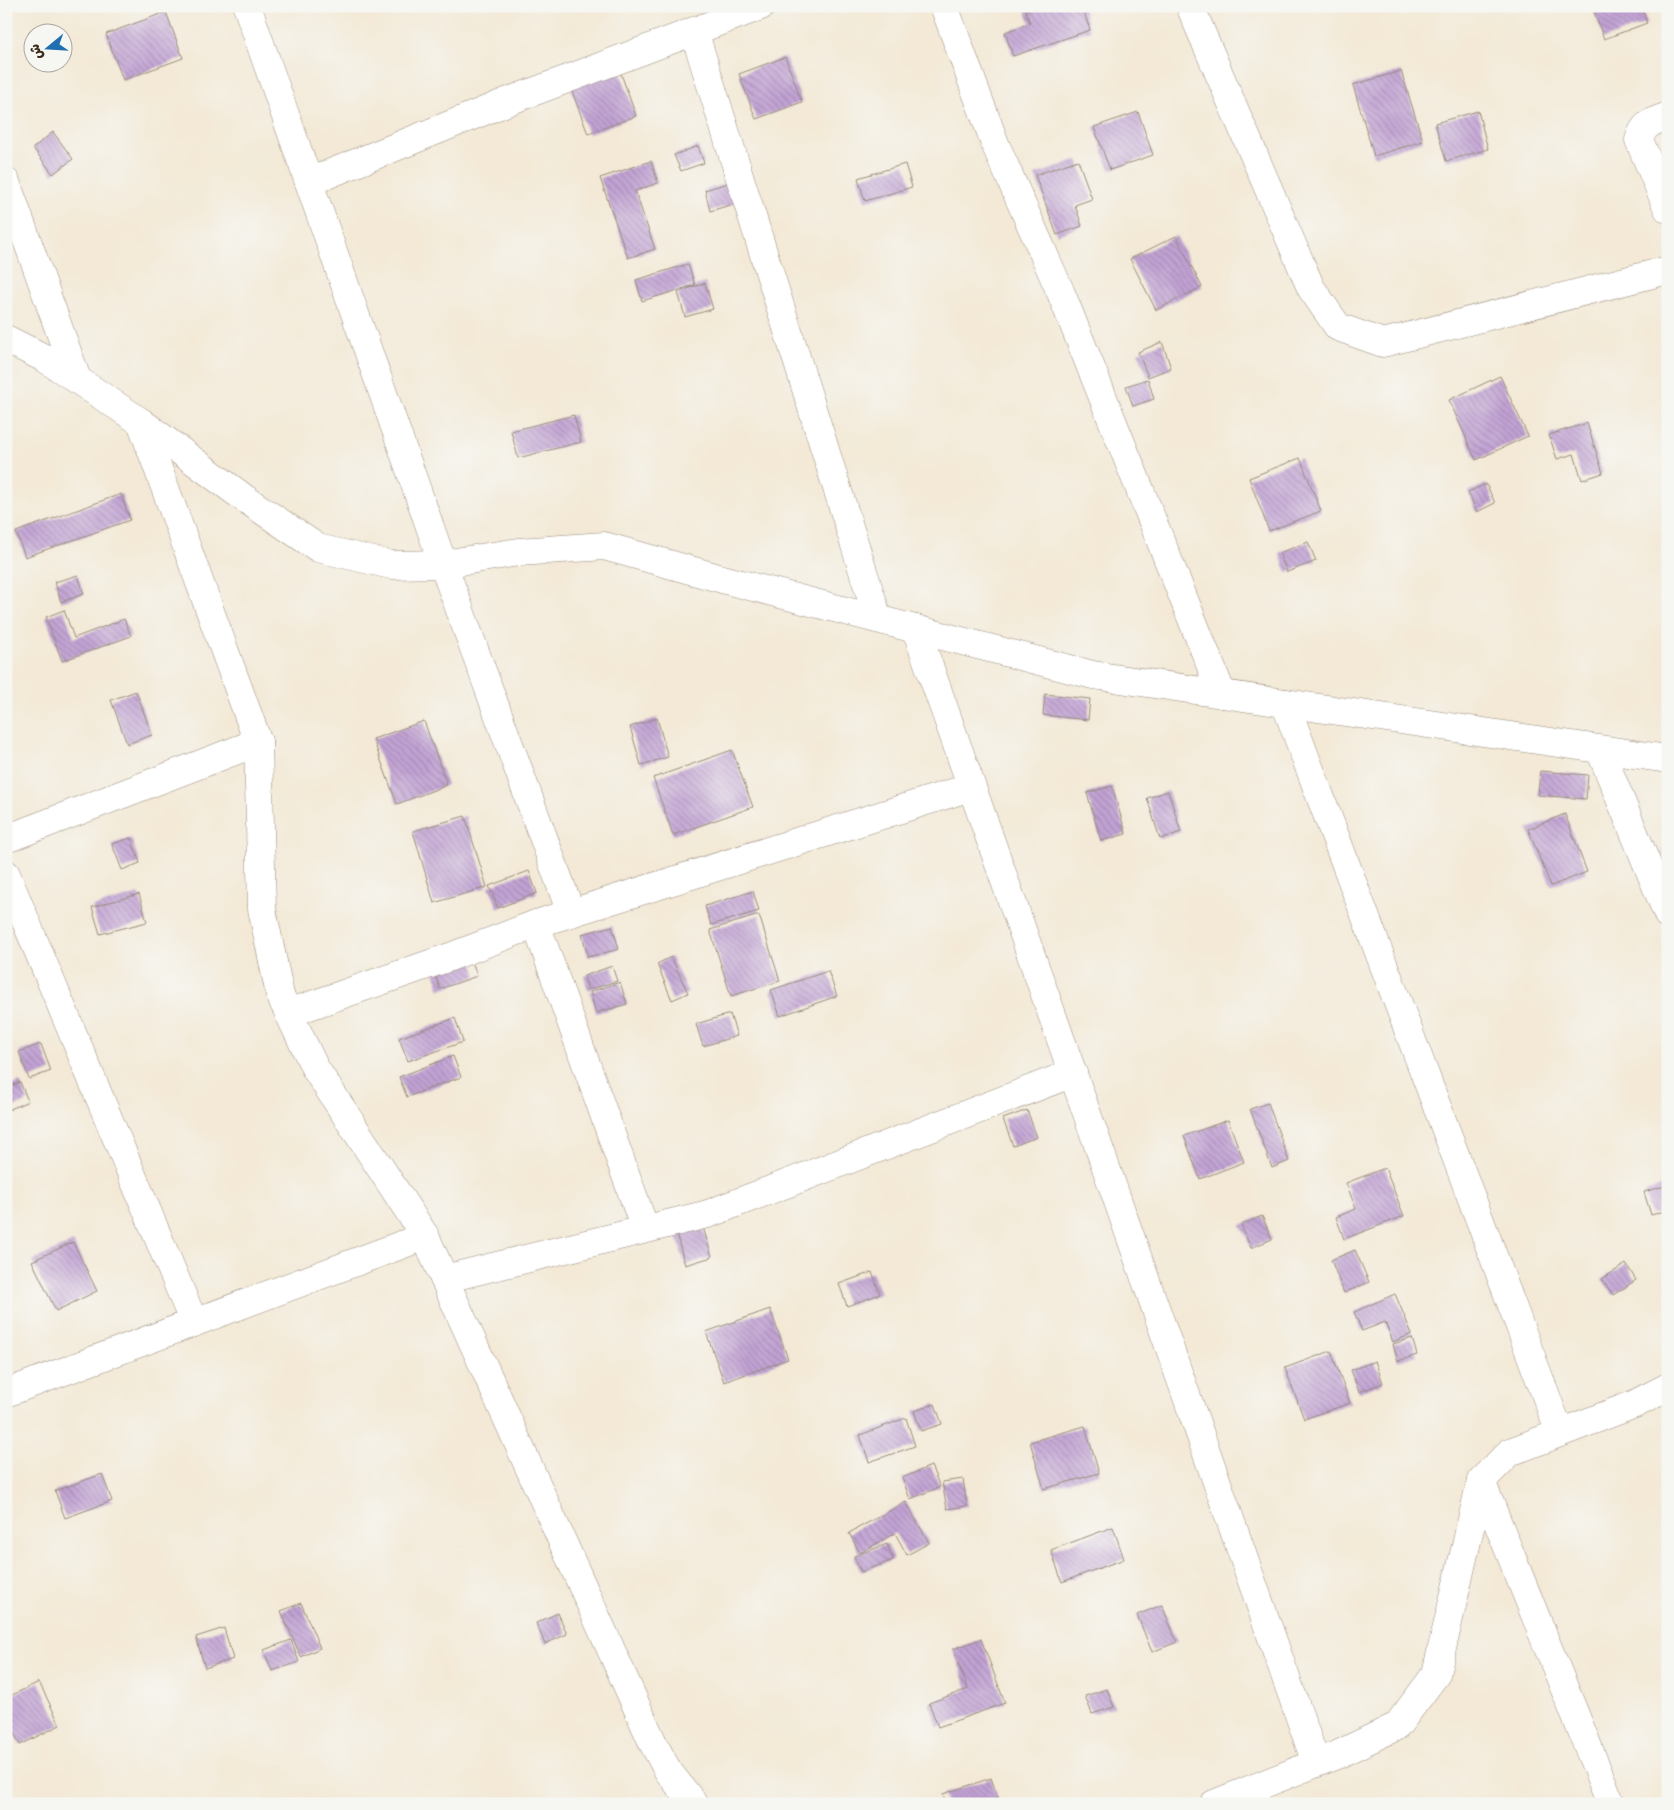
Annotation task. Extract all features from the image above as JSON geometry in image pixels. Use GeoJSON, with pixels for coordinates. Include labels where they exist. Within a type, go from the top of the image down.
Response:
{"type":"FeatureCollection","features":[{"type":"Feature","properties":{"kind":"street"},"geometry":{"type":"LineString","coordinates":[[246,6],[443,564],[571,912]]}},
{"type":"Feature","properties":{"kind":"street"},"geometry":{"type":"LineString","coordinates":[[944,6],[996,146],[1061,293],[1222,694]]}},
{"type":"Feature","properties":{"kind":"street"},"geometry":{"type":"LineString","coordinates":[[1190,6],[1311,288],[1338,327],[1383,343],[1668,270]]}},
{"type":"Feature","properties":{"kind":"street"},"geometry":{"type":"LineString","coordinates":[[309,182],[509,101],[694,31],[744,9]]}},
{"type":"Feature","properties":{"kind":"street"},"geometry":{"type":"LineString","coordinates":[[694,31],[878,619]]}},
{"type":"Feature","properties":{"kind":"street"},"geometry":{"type":"LineString","coordinates":[[1668,116],[1648,124],[1642,131],[1639,140],[1668,209]]}},
{"type":"Feature","properties":{"kind":"street"},"geometry":{"type":"LineString","coordinates":[[6,182],[77,380]]}},
{"type":"Feature","properties":{"kind":"street"},"geometry":{"type":"LineString","coordinates":[[6,339],[46,359],[141,422],[244,498],[318,548],[391,565],[443,564],[519,552],[604,546],[1093,675],[1668,759]]}},
{"type":"Feature","properties":{"kind":"street"},"geometry":{"type":"LineString","coordinates":[[141,422],[258,742],[262,909],[280,995],[315,1068],[425,1236],[653,1743],[668,1772],[694,1804]]}},
{"type":"Feature","properties":{"kind":"street"},"geometry":{"type":"LineString","coordinates":[[916,629],[1316,1763]]}},
{"type":"Feature","properties":{"kind":"street"},"geometry":{"type":"LineString","coordinates":[[1285,703],[1560,1432]]}},
{"type":"Feature","properties":{"kind":"street"},"geometry":{"type":"LineString","coordinates":[[6,839],[258,742]]}},
{"type":"Feature","properties":{"kind":"street"},"geometry":{"type":"LineString","coordinates":[[1600,750],[1668,915]]}},
{"type":"Feature","properties":{"kind":"street"},"geometry":{"type":"LineString","coordinates":[[288,1013],[441,960],[571,912],[971,787]]}},
{"type":"Feature","properties":{"kind":"street"},"geometry":{"type":"LineString","coordinates":[[6,874],[194,1323]]}},
{"type":"Feature","properties":{"kind":"street"},"geometry":{"type":"LineString","coordinates":[[536,924],[645,1229]]}},
{"type":"Feature","properties":{"kind":"street"},"geometry":{"type":"LineString","coordinates":[[444,1279],[708,1214],[1073,1073]]}},
{"type":"Feature","properties":{"kind":"street"},"geometry":{"type":"LineString","coordinates":[[6,1393],[425,1236]]}},
{"type":"Feature","properties":{"kind":"street"},"geometry":{"type":"LineString","coordinates":[[1214,1804],[1339,1754],[1397,1726],[1436,1674],[1481,1481],[1510,1452],[1635,1404],[1668,1387]]}},
{"type":"Feature","properties":{"kind":"street"},"geometry":{"type":"LineString","coordinates":[[1481,1481],[1611,1804]]}},
{"type":"Feature","properties":{"kind":"building"},"geometry":{"type":"Polygon","coordinates":[[[1024,6],[1082,6],[1090,30],[1013,56],[1005,32],[1030,23],[1024,6]]]}},
{"type":"Feature","properties":{"kind":"building"},"geometry":{"type":"Polygon","coordinates":[[[1592,6],[1641,6],[1647,23],[1604,39],[1592,6]]]}},
{"type":"Feature","properties":{"kind":"building"},"geometry":{"type":"Polygon","coordinates":[[[166,12],[183,58],[123,80],[106,34],[166,12]]]}},
{"type":"Feature","properties":{"kind":"building"},"geometry":{"type":"Polygon","coordinates":[[[785,57],[802,102],[756,119],[739,74],[785,57]]]}},
{"type":"Feature","properties":{"kind":"building"},"geometry":{"type":"Polygon","coordinates":[[[619,68],[636,116],[588,134],[570,86],[619,68]]]}},
{"type":"Feature","properties":{"kind":"building"},"geometry":{"type":"Polygon","coordinates":[[[1401,71],[1423,141],[1374,156],[1353,85],[1401,71]]]}},
{"type":"Feature","properties":{"kind":"building"},"geometry":{"type":"Polygon","coordinates":[[[1478,111],[1488,149],[1446,161],[1435,123],[1478,111]]]}},
{"type":"Feature","properties":{"kind":"building"},"geometry":{"type":"Polygon","coordinates":[[[1138,112],[1153,155],[1110,170],[1094,127],[1138,112]]]}},
{"type":"Feature","properties":{"kind":"building"},"geometry":{"type":"Polygon","coordinates":[[[53,132],[73,159],[53,174],[33,148],[53,132]]]}},
{"type":"Feature","properties":{"kind":"building"},"geometry":{"type":"Polygon","coordinates":[[[698,146],[704,163],[681,171],[674,155],[698,146]]]}},
{"type":"Feature","properties":{"kind":"building"},"geometry":{"type":"Polygon","coordinates":[[[1078,160],[1092,199],[1075,205],[1082,226],[1057,235],[1035,175],[1078,160]]]}},
{"type":"Feature","properties":{"kind":"building"},"geometry":{"type":"Polygon","coordinates":[[[651,161],[658,183],[635,191],[655,249],[628,258],[600,178],[651,161]]]}},
{"type":"Feature","properties":{"kind":"building"},"geometry":{"type":"Polygon","coordinates":[[[905,164],[912,187],[865,201],[858,178],[905,164]]]}},
{"type":"Feature","properties":{"kind":"building"},"geometry":{"type":"Polygon","coordinates":[[[731,182],[737,203],[710,211],[705,190],[731,182]]]}},
{"type":"Feature","properties":{"kind":"building"},"geometry":{"type":"Polygon","coordinates":[[[1176,236],[1202,287],[1156,310],[1130,259],[1176,236]]]}},
{"type":"Feature","properties":{"kind":"building"},"geometry":{"type":"Polygon","coordinates":[[[688,264],[695,285],[642,301],[636,280],[688,264]]]}},
{"type":"Feature","properties":{"kind":"building"},"geometry":{"type":"Polygon","coordinates":[[[705,283],[713,309],[685,317],[678,292],[705,283]]]}},
{"type":"Feature","properties":{"kind":"building"},"geometry":{"type":"Polygon","coordinates":[[[1162,342],[1171,368],[1148,377],[1138,352],[1162,342]]]}},
{"type":"Feature","properties":{"kind":"building"},"geometry":{"type":"Polygon","coordinates":[[[1500,376],[1528,436],[1476,460],[1449,400],[1500,376]]]}},
{"type":"Feature","properties":{"kind":"building"},"geometry":{"type":"Polygon","coordinates":[[[1148,379],[1154,399],[1133,406],[1126,386],[1148,379]]]}},
{"type":"Feature","properties":{"kind":"building"},"geometry":{"type":"Polygon","coordinates":[[[574,415],[581,442],[518,458],[511,431],[574,415]]]}},
{"type":"Feature","properties":{"kind":"building"},"geometry":{"type":"Polygon","coordinates":[[[1587,423],[1603,473],[1582,480],[1574,454],[1557,459],[1549,435],[1587,423]]]}},
{"type":"Feature","properties":{"kind":"building"},"geometry":{"type":"Polygon","coordinates":[[[1300,458],[1321,511],[1269,531],[1249,478],[1300,458]]]}},
{"type":"Feature","properties":{"kind":"building"},"geometry":{"type":"Polygon","coordinates":[[[1486,484],[1495,503],[1477,512],[1468,492],[1486,484]]]}},
{"type":"Feature","properties":{"kind":"building"},"geometry":{"type":"Polygon","coordinates":[[[121,494],[130,520],[25,557],[16,532],[121,494]]]}},
{"type":"Feature","properties":{"kind":"building"},"geometry":{"type":"Polygon","coordinates":[[[1308,542],[1316,561],[1287,572],[1279,553],[1308,542]]]}},
{"type":"Feature","properties":{"kind":"building"},"geometry":{"type":"Polygon","coordinates":[[[78,575],[84,594],[61,602],[55,582],[78,575]]]}},
{"type":"Feature","properties":{"kind":"building"},"geometry":{"type":"Polygon","coordinates":[[[64,610],[74,638],[124,619],[131,636],[62,661],[46,617],[64,610]]]}},
{"type":"Feature","properties":{"kind":"building"},"geometry":{"type":"Polygon","coordinates":[[[136,691],[152,735],[127,744],[111,700],[136,691]]]}},
{"type":"Feature","properties":{"kind":"building"},"geometry":{"type":"Polygon","coordinates":[[[1045,694],[1090,699],[1088,720],[1043,715],[1045,694]]]}},
{"type":"Feature","properties":{"kind":"building"},"geometry":{"type":"Polygon","coordinates":[[[657,718],[668,757],[641,765],[630,727],[657,718]]]}},
{"type":"Feature","properties":{"kind":"building"},"geometry":{"type":"Polygon","coordinates":[[[424,721],[447,785],[397,804],[373,739],[424,721]]]}},
{"type":"Feature","properties":{"kind":"building"},"geometry":{"type":"Polygon","coordinates":[[[732,750],[753,807],[673,835],[653,778],[732,750]]]}},
{"type":"Feature","properties":{"kind":"building"},"geometry":{"type":"Polygon","coordinates":[[[1540,771],[1588,775],[1586,799],[1538,795],[1540,771]]]}},
{"type":"Feature","properties":{"kind":"building"},"geometry":{"type":"Polygon","coordinates":[[[1112,786],[1126,834],[1101,841],[1087,793],[1112,786]]]}},
{"type":"Feature","properties":{"kind":"building"},"geometry":{"type":"Polygon","coordinates":[[[1168,791],[1181,832],[1160,839],[1147,798],[1168,791]]]}},
{"type":"Feature","properties":{"kind":"building"},"geometry":{"type":"Polygon","coordinates":[[[1565,814],[1587,872],[1551,886],[1528,829],[1565,814]]]}},
{"type":"Feature","properties":{"kind":"building"},"geometry":{"type":"Polygon","coordinates":[[[465,816],[487,887],[434,903],[413,831],[465,816]]]}},
{"type":"Feature","properties":{"kind":"building"},"geometry":{"type":"Polygon","coordinates":[[[131,838],[140,863],[122,870],[112,844],[131,838]]]}},
{"type":"Feature","properties":{"kind":"building"},"geometry":{"type":"Polygon","coordinates":[[[1668,848],[1668,866],[1667,866],[1663,850],[1668,848]]]}},
{"type":"Feature","properties":{"kind":"building"},"geometry":{"type":"Polygon","coordinates":[[[529,871],[537,893],[498,908],[489,886],[529,871]]]}},
{"type":"Feature","properties":{"kind":"building"},"geometry":{"type":"Polygon","coordinates":[[[753,891],[759,911],[711,925],[705,906],[753,891]]]}},
{"type":"Feature","properties":{"kind":"building"},"geometry":{"type":"Polygon","coordinates":[[[139,894],[147,922],[100,934],[92,907],[139,894]]]}},
{"type":"Feature","properties":{"kind":"building"},"geometry":{"type":"Polygon","coordinates":[[[759,915],[780,981],[731,996],[710,930],[759,915]]]}},
{"type":"Feature","properties":{"kind":"building"},"geometry":{"type":"Polygon","coordinates":[[[612,926],[619,949],[588,957],[582,934],[612,926]]]}},
{"type":"Feature","properties":{"kind":"building"},"geometry":{"type":"Polygon","coordinates":[[[470,955],[477,976],[440,989],[433,968],[470,955]]]}},
{"type":"Feature","properties":{"kind":"building"},"geometry":{"type":"Polygon","coordinates":[[[671,957],[688,993],[672,1000],[657,964],[671,957]]]}},
{"type":"Feature","properties":{"kind":"building"},"geometry":{"type":"Polygon","coordinates":[[[612,966],[617,981],[588,990],[584,976],[612,966]]]}},
{"type":"Feature","properties":{"kind":"building"},"geometry":{"type":"Polygon","coordinates":[[[828,971],[837,996],[780,1016],[771,990],[828,971]]]}},
{"type":"Feature","properties":{"kind":"building"},"geometry":{"type":"Polygon","coordinates":[[[620,982],[627,1004],[596,1013],[590,992],[620,982]]]}},
{"type":"Feature","properties":{"kind":"building"},"geometry":{"type":"Polygon","coordinates":[[[730,1014],[737,1036],[703,1046],[696,1024],[730,1014]]]}},
{"type":"Feature","properties":{"kind":"building"},"geometry":{"type":"Polygon","coordinates":[[[455,1018],[463,1042],[408,1061],[399,1038],[455,1018]]]}},
{"type":"Feature","properties":{"kind":"building"},"geometry":{"type":"Polygon","coordinates":[[[41,1044],[51,1071],[29,1079],[19,1052],[41,1044]]]}},
{"type":"Feature","properties":{"kind":"building"},"geometry":{"type":"Polygon","coordinates":[[[453,1056],[461,1077],[407,1097],[399,1077],[453,1056]]]}},
{"type":"Feature","properties":{"kind":"building"},"geometry":{"type":"Polygon","coordinates":[[[20,1082],[28,1101],[6,1111],[6,1088],[20,1082]]]}},
{"type":"Feature","properties":{"kind":"building"},"geometry":{"type":"Polygon","coordinates":[[[1268,1103],[1289,1161],[1272,1168],[1250,1109],[1268,1103]]]}},
{"type":"Feature","properties":{"kind":"building"},"geometry":{"type":"Polygon","coordinates":[[[1027,1110],[1037,1137],[1013,1146],[1003,1119],[1027,1110]]]}},
{"type":"Feature","properties":{"kind":"building"},"geometry":{"type":"Polygon","coordinates":[[[1228,1120],[1244,1162],[1200,1179],[1184,1136],[1228,1120]]]}},
{"type":"Feature","properties":{"kind":"building"},"geometry":{"type":"Polygon","coordinates":[[[1385,1168],[1404,1216],[1344,1239],[1336,1217],[1356,1209],[1346,1183],[1385,1168]]]}},
{"type":"Feature","properties":{"kind":"building"},"geometry":{"type":"Polygon","coordinates":[[[1668,1185],[1668,1210],[1651,1215],[1644,1192],[1668,1185]]]}},
{"type":"Feature","properties":{"kind":"building"},"geometry":{"type":"Polygon","coordinates":[[[699,1214],[712,1257],[685,1265],[673,1222],[699,1214]]]}},
{"type":"Feature","properties":{"kind":"building"},"geometry":{"type":"Polygon","coordinates":[[[1262,1216],[1272,1239],[1251,1248],[1241,1225],[1262,1216]]]}},
{"type":"Feature","properties":{"kind":"building"},"geometry":{"type":"Polygon","coordinates":[[[73,1242],[97,1291],[56,1311],[32,1261],[73,1242]]]}},
{"type":"Feature","properties":{"kind":"building"},"geometry":{"type":"Polygon","coordinates":[[[1355,1250],[1369,1282],[1344,1293],[1331,1260],[1355,1250]]]}},
{"type":"Feature","properties":{"kind":"building"},"geometry":{"type":"Polygon","coordinates":[[[1626,1264],[1636,1280],[1613,1295],[1602,1279],[1626,1264]]]}},
{"type":"Feature","properties":{"kind":"building"},"geometry":{"type":"Polygon","coordinates":[[[872,1272],[880,1294],[847,1306],[839,1284],[872,1272]]]}},
{"type":"Feature","properties":{"kind":"building"},"geometry":{"type":"Polygon","coordinates":[[[1395,1294],[1412,1334],[1393,1342],[1385,1322],[1362,1331],[1354,1312],[1395,1294]]]}},
{"type":"Feature","properties":{"kind":"building"},"geometry":{"type":"Polygon","coordinates":[[[770,1309],[788,1359],[724,1382],[706,1332],[770,1309]]]}},
{"type":"Feature","properties":{"kind":"building"},"geometry":{"type":"Polygon","coordinates":[[[1412,1338],[1417,1355],[1398,1361],[1393,1344],[1412,1338]]]}},
{"type":"Feature","properties":{"kind":"building"},"geometry":{"type":"Polygon","coordinates":[[[1331,1351],[1350,1403],[1304,1419],[1285,1368],[1331,1351]]]}},
{"type":"Feature","properties":{"kind":"building"},"geometry":{"type":"Polygon","coordinates":[[[1375,1361],[1383,1383],[1359,1392],[1351,1370],[1375,1361]]]}},
{"type":"Feature","properties":{"kind":"building"},"geometry":{"type":"Polygon","coordinates":[[[935,1404],[942,1424],[921,1431],[914,1411],[935,1404]]]}},
{"type":"Feature","properties":{"kind":"building"},"geometry":{"type":"Polygon","coordinates":[[[906,1418],[915,1446],[869,1462],[860,1435],[906,1418]]]}},
{"type":"Feature","properties":{"kind":"building"},"geometry":{"type":"Polygon","coordinates":[[[1085,1426],[1099,1473],[1044,1489],[1030,1442],[1085,1426]]]}},
{"type":"Feature","properties":{"kind":"building"},"geometry":{"type":"Polygon","coordinates":[[[931,1466],[940,1487],[910,1499],[902,1478],[931,1466]]]}},
{"type":"Feature","properties":{"kind":"building"},"geometry":{"type":"Polygon","coordinates":[[[102,1474],[112,1501],[65,1518],[55,1491],[102,1474]]]}},
{"type":"Feature","properties":{"kind":"building"},"geometry":{"type":"Polygon","coordinates":[[[963,1479],[967,1506],[947,1509],[942,1482],[963,1479]]]}},
{"type":"Feature","properties":{"kind":"building"},"geometry":{"type":"Polygon","coordinates":[[[906,1502],[929,1543],[907,1555],[895,1533],[860,1553],[849,1533],[906,1502]]]}},
{"type":"Feature","properties":{"kind":"building"},"geometry":{"type":"Polygon","coordinates":[[[1113,1527],[1124,1559],[1062,1582],[1051,1550],[1113,1527]]]}},
{"type":"Feature","properties":{"kind":"building"},"geometry":{"type":"Polygon","coordinates":[[[887,1544],[893,1560],[861,1572],[854,1556],[887,1544]]]}},
{"type":"Feature","properties":{"kind":"building"},"geometry":{"type":"Polygon","coordinates":[[[301,1603],[320,1648],[301,1657],[281,1611],[301,1603]]]}},
{"type":"Feature","properties":{"kind":"building"},"geometry":{"type":"Polygon","coordinates":[[[1162,1605],[1177,1642],[1152,1652],[1137,1615],[1162,1605]]]}},
{"type":"Feature","properties":{"kind":"building"},"geometry":{"type":"Polygon","coordinates":[[[558,1613],[567,1634],[545,1644],[536,1623],[558,1613]]]}},
{"type":"Feature","properties":{"kind":"building"},"geometry":{"type":"Polygon","coordinates":[[[224,1628],[233,1659],[205,1668],[196,1637],[224,1628]]]}},
{"type":"Feature","properties":{"kind":"building"},"geometry":{"type":"Polygon","coordinates":[[[981,1639],[1005,1703],[938,1727],[929,1703],[968,1689],[953,1649],[981,1639]]]}},
{"type":"Feature","properties":{"kind":"building"},"geometry":{"type":"Polygon","coordinates":[[[291,1640],[299,1662],[272,1671],[264,1650],[291,1640]]]}},
{"type":"Feature","properties":{"kind":"building"},"geometry":{"type":"Polygon","coordinates":[[[39,1682],[60,1725],[20,1745],[6,1717],[6,1698],[39,1682]]]}},
{"type":"Feature","properties":{"kind":"building"},"geometry":{"type":"Polygon","coordinates":[[[1107,1689],[1114,1707],[1092,1714],[1085,1696],[1107,1689]]]}},
{"type":"Feature","properties":{"kind":"building"},"geometry":{"type":"Polygon","coordinates":[[[991,1778],[1000,1804],[946,1804],[943,1794],[991,1778]]]}}]}
